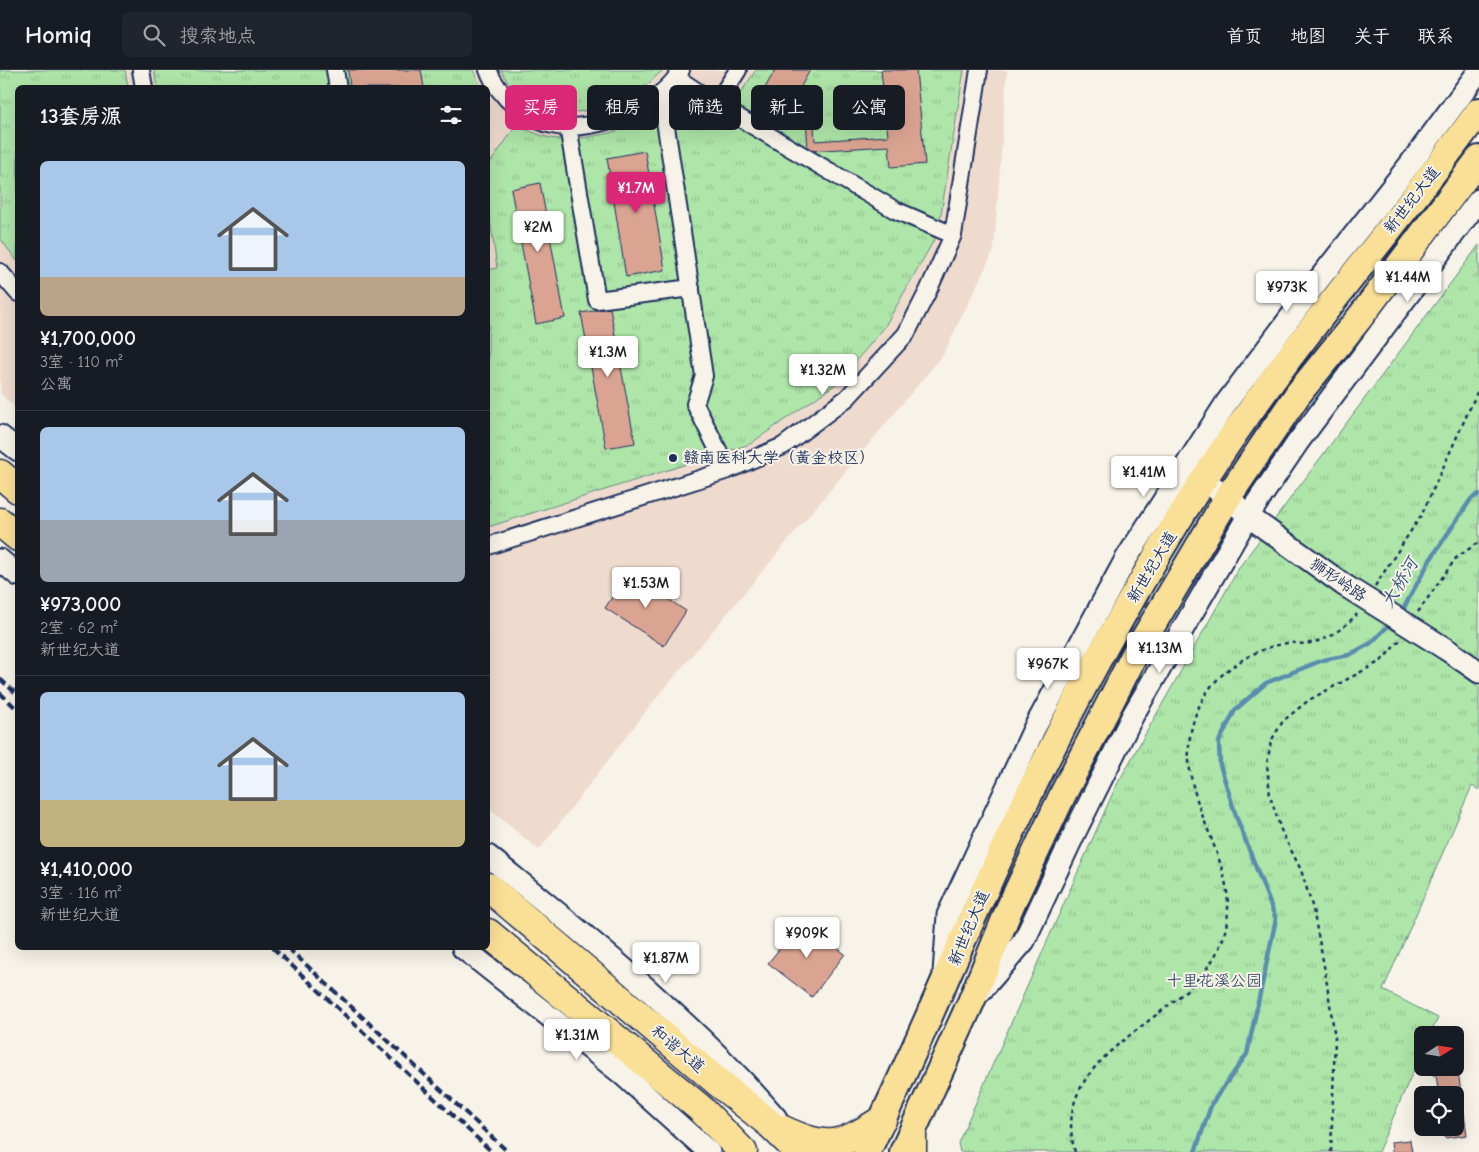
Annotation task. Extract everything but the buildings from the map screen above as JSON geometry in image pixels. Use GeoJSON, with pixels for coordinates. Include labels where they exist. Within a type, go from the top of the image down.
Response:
{"type":"FeatureCollection","features":[{"type":"Feature","properties":{"kind":"highway"},"geometry":{"type":"LineString","coordinates":[[0,474],[15,486]]}},
{"type":"Feature","properties":{"kind":"highway"},"geometry":{"type":"LineString","coordinates":[[0,522],[15,534]]}},
{"type":"Feature","properties":{"kind":"highway","name":"和谐大道"},"geometry":{"type":"LineString","coordinates":[[490,890],[720,1084],[790,1140],[835,1145],[856,1136],[882,1120]]}},
{"type":"Feature","properties":{"kind":"highway","name":"和谐大道"},"geometry":{"type":"LineString","coordinates":[[490,935],[702,1109],[739,1150]]}},
{"type":"Feature","properties":{"kind":"main road","name":"新世纪大道"},"geometry":{"type":"LineString","coordinates":[[867,1152],[1035,782],[1087,678],[1203,481],[1292,356],[1431,178],[1479,111]]}},
{"type":"Feature","properties":{"kind":"main road","name":"新世纪大道"},"geometry":{"type":"LineString","coordinates":[[909,1146],[1010,907],[1064,794],[1152,626],[1228,497],[1298,394],[1361,316],[1479,159]]}},
{"type":"Feature","properties":{"kind":"street"},"geometry":{"type":"LineString","coordinates":[[141,70],[144,85]]}},
{"type":"Feature","properties":{"kind":"street"},"geometry":{"type":"LineString","coordinates":[[335,70],[338,85]]}},
{"type":"Feature","properties":{"kind":"street"},"geometry":{"type":"LineString","coordinates":[[488,70],[495,86],[505,95]]}},
{"type":"Feature","properties":{"kind":"street"},"geometry":{"type":"LineString","coordinates":[[728,85],[738,70]]}},
{"type":"Feature","properties":{"kind":"street"},"geometry":{"type":"LineString","coordinates":[[490,545],[728,470],[783,446],[847,398],[906,334],[953,235],[979,70]]}},
{"type":"Feature","properties":{"kind":"street"},"geometry":{"type":"LineString","coordinates":[[942,989],[948,915],[1034,729],[1126,559],[1227,402],[1317,282],[1411,163],[1479,70]]}},
{"type":"Feature","properties":{"kind":"street"},"geometry":{"type":"LineString","coordinates":[[577,125],[604,121],[632,112],[661,94],[679,74],[693,85]]}},
{"type":"Feature","properties":{"kind":"street"},"geometry":{"type":"LineString","coordinates":[[661,94],[704,376],[695,404],[728,470]]}},
{"type":"Feature","properties":{"kind":"street"},"geometry":{"type":"LineString","coordinates":[[741,119],[895,210],[953,235]]}},
{"type":"Feature","properties":{"kind":"street"},"geometry":{"type":"LineString","coordinates":[[569,130],[597,300],[691,288]]}},
{"type":"Feature","properties":{"kind":"street"},"geometry":{"type":"LineString","coordinates":[[971,1002],[1024,941],[1133,715],[1248,516],[1298,442],[1479,200]]}},
{"type":"Feature","properties":{"kind":"street"},"geometry":{"type":"LineString","coordinates":[[1361,316],[1432,261]]}},
{"type":"Feature","properties":{"kind":"street"},"geometry":{"type":"LineString","coordinates":[[0,272],[15,290]]}},
{"type":"Feature","properties":{"kind":"street"},"geometry":{"type":"LineString","coordinates":[[1292,356],[1317,282]]}},
{"type":"Feature","properties":{"kind":"street"},"geometry":{"type":"LineString","coordinates":[[0,436],[15,448]]}},
{"type":"Feature","properties":{"kind":"street","name":"狮形岭路"},"geometry":{"type":"LineString","coordinates":[[1203,481],[1228,497],[1248,516],[1344,585],[1479,672]]}},
{"type":"Feature","properties":{"kind":"street"},"geometry":{"type":"LineString","coordinates":[[0,560],[15,572]]}},
{"type":"Feature","properties":{"kind":"street"},"geometry":{"type":"LineString","coordinates":[[1133,715],[1152,626]]}},
{"type":"Feature","properties":{"kind":"street"},"geometry":{"type":"LineString","coordinates":[[1034,729],[1087,678]]}},
{"type":"Feature","properties":{"kind":"street"},"geometry":{"type":"LineString","coordinates":[[490,858],[596,945],[737,1072],[790,1140]]}},
{"type":"Feature","properties":{"kind":"street"},"geometry":{"type":"LineString","coordinates":[[466,950],[621,1073],[708,1152]]}},
{"type":"Feature","properties":{"kind":"path"},"geometry":{"type":"LineString","coordinates":[[1374,589],[1422,514],[1479,388]]}},
{"type":"Feature","properties":{"kind":"path"},"geometry":{"type":"LineString","coordinates":[[1417,614],[1456,558],[1479,542]]}},
{"type":"Feature","properties":{"kind":"path"},"geometry":{"type":"LineString","coordinates":[[1075,1152],[1072,1139],[1072,1112],[1080,1088],[1106,1054],[1196,981],[1216,955],[1227,921],[1227,889],[1221,860],[1204,825],[1188,772],[1188,740],[1194,716],[1205,695],[1234,665],[1269,647],[1288,643],[1309,644],[1330,637],[1345,628],[1357,614]]}},
{"type":"Feature","properties":{"kind":"path"},"geometry":{"type":"LineString","coordinates":[[1332,1152],[1335,1038],[1325,971],[1313,909],[1303,878],[1281,830],[1270,796],[1267,764],[1270,741],[1283,721],[1309,700],[1381,661],[1401,638]]}},
{"type":"Feature","properties":{"kind":"shaded area","name":"赣南医科大学（黄金校区）"},"geometry":{"type":"Polygon","coordinates":[[[0,70],[1007,70],[994,250],[943,355],[650,706],[539,850],[490,810],[490,85],[15,85],[15,407],[0,393],[0,70]]]}},
{"type":"Feature","properties":{"kind":"green space"},"geometry":{"type":"Polygon","coordinates":[[[0,70],[125,70],[128,85],[15,85],[15,258],[0,238],[0,70]]]}},
{"type":"Feature","properties":{"kind":"green space"},"geometry":{"type":"Polygon","coordinates":[[[154,70],[473,70],[480,85],[157,85],[154,70]]]}},
{"type":"Feature","properties":{"kind":"green space"},"geometry":{"type":"Polygon","coordinates":[[[501,70],[663,70],[646,85],[587,85],[586,111],[577,112],[577,85],[509,84],[501,70]]]}},
{"type":"Feature","properties":{"kind":"green space"},"geometry":{"type":"Polygon","coordinates":[[[756,70],[964,70],[938,233],[884,328],[836,384],[750,444],[490,526],[490,270],[497,268],[490,219],[490,163],[513,130],[526,130],[557,139],[574,139],[620,130],[659,130],[659,118],[669,115],[669,130],[741,130],[741,92],[756,70]]]}},
{"type":"Feature","properties":{"kind":"green space","name":"十里花溪公园"},"geometry":{"type":"Polygon","coordinates":[[[1479,245],[1479,656],[1464,676],[1479,687],[1479,790],[1472,786],[1383,990],[1438,1018],[1434,1026],[1414,1026],[1414,1069],[1378,1152],[960,1152],[958,1143],[1115,788],[1240,566],[1479,245]]]}},
{"type":"Feature","properties":{"kind":"waterway","name":"大桥河"},"geometry":{"type":"LineString","coordinates":[[1401,613],[1430,560],[1471,499],[1479,494]]}},
{"type":"Feature","properties":{"kind":"waterway"},"geometry":{"type":"LineString","coordinates":[[1195,1152],[1212,1103],[1247,1054],[1276,919],[1236,816],[1220,765],[1219,742],[1235,710],[1266,683],[1323,660],[1349,655],[1371,643],[1392,622]]}},
{"type":"Feature","properties":{"kind":"railway"},"geometry":{"type":"LineString","coordinates":[[0,679],[15,692]]}},
{"type":"Feature","properties":{"kind":"railway"},"geometry":{"type":"LineString","coordinates":[[0,693],[15,707]]}},
{"type":"Feature","properties":{"kind":"railway"},"geometry":{"type":"LineString","coordinates":[[275,950],[492,1152]]}},
{"type":"Feature","properties":{"kind":"railway"},"geometry":{"type":"LineString","coordinates":[[290,950],[508,1152]]}},
{"type":"Feature","properties":{"kind":"place","name":"赣南医科大学（黄金校区）"},"geometry":{"type":"Point","coordinates":[673,458]}}]}
